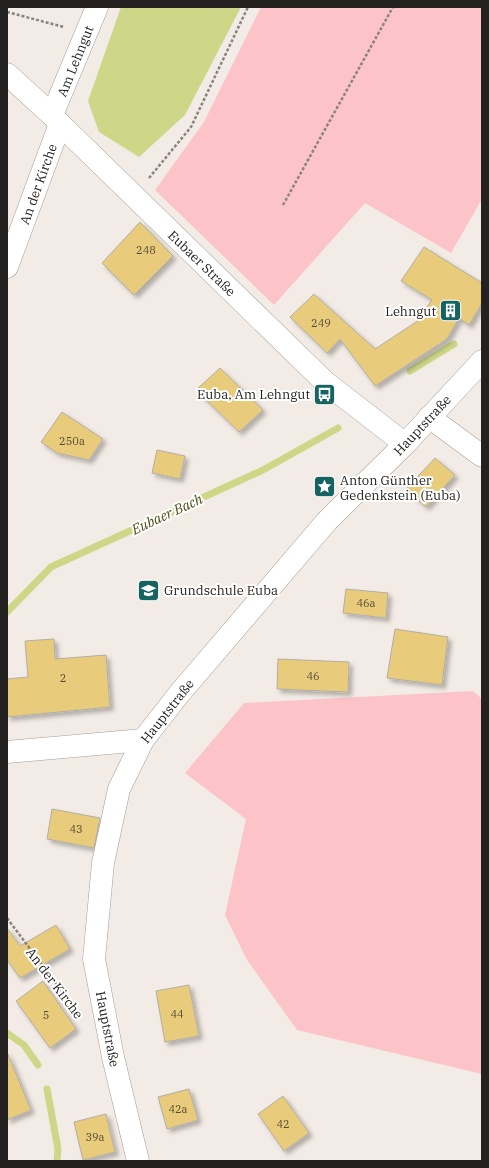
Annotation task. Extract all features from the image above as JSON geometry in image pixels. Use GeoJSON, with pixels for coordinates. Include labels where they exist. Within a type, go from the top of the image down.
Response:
{"type":"FeatureCollection","features":[{"type":"Feature","properties":{"kind":"street","name":"Am Lehngut"},"geometry":{"type":"LineString","coordinates":[[56,120],[86,33],[97,7]]}},
{"type":"Feature","properties":{"kind":"street","name":"Eubaer Straße"},"geometry":{"type":"LineString","coordinates":[[7,74],[325,382],[405,444]]}},
{"type":"Feature","properties":{"kind":"street","name":"An der Kirche"},"geometry":{"type":"LineString","coordinates":[[7,267],[56,120]]}},
{"type":"Feature","properties":{"kind":"street","name":"Hauptstraße"},"geometry":{"type":"LineString","coordinates":[[138,1161],[113,1057],[94,959],[104,863],[119,789],[143,740],[179,694],[328,520],[405,444],[482,361]]}},
{"type":"Feature","properties":{"kind":"street"},"geometry":{"type":"LineString","coordinates":[[429,417],[482,456]]}},
{"type":"Feature","properties":{"kind":"street"},"geometry":{"type":"LineString","coordinates":[[7,752],[143,740]]}},
{"type":"Feature","properties":{"kind":"path"},"geometry":{"type":"LineString","coordinates":[[134,196],[191,126],[248,7]]}},
{"type":"Feature","properties":{"kind":"path"},"geometry":{"type":"LineString","coordinates":[[283,205],[393,7]]}},
{"type":"Feature","properties":{"kind":"path"},"geometry":{"type":"LineString","coordinates":[[7,12],[86,33]]}},
{"type":"Feature","properties":{"kind":"path","name":"An der Kirche"},"geometry":{"type":"LineString","coordinates":[[7,918],[88,1028],[110,1041]]}},
{"type":"Feature","properties":{"kind":"shaded area"},"geometry":{"type":"Polygon","coordinates":[[[121,7],[241,7],[185,115],[139,157],[99,132],[88,101],[121,7]]]}},
{"type":"Feature","properties":{"kind":"shaded area"},"geometry":{"type":"Polygon","coordinates":[[[261,7],[482,7],[482,199],[451,253],[365,203],[274,305],[155,190],[204,122],[261,7]]]}},
{"type":"Feature","properties":{"kind":"shaded area"},"geometry":{"type":"Polygon","coordinates":[[[473,691],[482,699],[482,1074],[297,1030],[247,960],[225,915],[246,819],[185,773],[244,703],[473,691]]]}},
{"type":"Feature","properties":{"kind":"building"},"geometry":{"type":"Polygon","coordinates":[[[140,222],[173,256],[134,295],[102,263],[140,222]]]}},
{"type":"Feature","properties":{"kind":"building","name":"Lehngut"},"geometry":{"type":"Polygon","coordinates":[[[424,247],[482,283],[482,303],[469,325],[459,318],[447,339],[375,386],[340,339],[327,353],[290,317],[314,294],[375,349],[416,322],[432,300],[401,281],[424,247]]]}},
{"type":"Feature","properties":{"kind":"building"},"geometry":{"type":"Polygon","coordinates":[[[220,368],[263,410],[239,432],[196,390],[220,368]]]}},
{"type":"Feature","properties":{"kind":"building"},"geometry":{"type":"Polygon","coordinates":[[[62,412],[103,439],[89,460],[57,453],[41,442],[62,412]]]}},
{"type":"Feature","properties":{"kind":"building"},"geometry":{"type":"Polygon","coordinates":[[[157,450],[185,456],[180,479],[152,473],[157,450]]]}},
{"type":"Feature","properties":{"kind":"building"},"geometry":{"type":"Polygon","coordinates":[[[435,458],[455,475],[426,507],[406,489],[435,458]]]}},
{"type":"Feature","properties":{"kind":"building"},"geometry":{"type":"Polygon","coordinates":[[[346,589],[388,593],[386,618],[343,613],[346,589]]]}},
{"type":"Feature","properties":{"kind":"building"},"geometry":{"type":"Polygon","coordinates":[[[395,629],[448,637],[442,685],[387,678],[395,629]]]}},
{"type":"Feature","properties":{"kind":"building"},"geometry":{"type":"Polygon","coordinates":[[[54,639],[55,659],[106,655],[110,707],[7,717],[7,679],[28,677],[25,641],[54,639]]]}},
{"type":"Feature","properties":{"kind":"building"},"geometry":{"type":"Polygon","coordinates":[[[278,659],[349,662],[348,692],[277,689],[278,659]]]}},
{"type":"Feature","properties":{"kind":"building"},"geometry":{"type":"Polygon","coordinates":[[[52,809],[100,818],[94,848],[47,839],[52,809]]]}},
{"type":"Feature","properties":{"kind":"building"},"geometry":{"type":"Polygon","coordinates":[[[56,925],[70,949],[20,978],[7,960],[7,928],[20,946],[56,925]]]}},
{"type":"Feature","properties":{"kind":"building"},"geometry":{"type":"Polygon","coordinates":[[[43,981],[76,1029],[50,1048],[16,1001],[43,981]]]}},
{"type":"Feature","properties":{"kind":"building"},"geometry":{"type":"Polygon","coordinates":[[[189,985],[199,1036],[165,1042],[156,991],[189,985]]]}},
{"type":"Feature","properties":{"kind":"building"},"geometry":{"type":"Polygon","coordinates":[[[7,1052],[31,1110],[7,1120],[7,1052]]]}},
{"type":"Feature","properties":{"kind":"building"},"geometry":{"type":"Polygon","coordinates":[[[189,1089],[198,1120],[167,1129],[158,1097],[189,1089]]]}},
{"type":"Feature","properties":{"kind":"building"},"geometry":{"type":"Polygon","coordinates":[[[283,1096],[309,1133],[284,1151],[258,1114],[283,1096]]]}},
{"type":"Feature","properties":{"kind":"building"},"geometry":{"type":"Polygon","coordinates":[[[106,1114],[115,1152],[83,1160],[74,1122],[106,1114]]]}},
{"type":"Feature","properties":{"kind":"waterway"},"geometry":{"type":"LineString","coordinates":[[410,371],[454,344]]}},
{"type":"Feature","properties":{"kind":"waterway","name":"Eubaer Bach"},"geometry":{"type":"LineString","coordinates":[[7,612],[51,567],[263,470],[338,428]]}},
{"type":"Feature","properties":{"kind":"waterway","name":"Eubaer Bach"},"geometry":{"type":"LineString","coordinates":[[7,1033],[24,1045],[38,1065]]}},
{"type":"Feature","properties":{"kind":"waterway","name":"Eubaer Bach"},"geometry":{"type":"LineString","coordinates":[[47,1089],[58,1149],[57,1161]]}},
{"type":"Feature","properties":{"kind":"place","name":"Lehngut"},"geometry":{"type":"Point","coordinates":[451,311]}},
{"type":"Feature","properties":{"kind":"place","name":"Euba, Am Lehngut"},"geometry":{"type":"Point","coordinates":[325,394]}},
{"type":"Feature","properties":{"kind":"place","name":"Anton Günther Gedenkstein (Euba)"},"geometry":{"type":"Point","coordinates":[325,487]}},
{"type":"Feature","properties":{"kind":"place","name":"Grundschule Euba"},"geometry":{"type":"Point","coordinates":[149,590]}}]}
